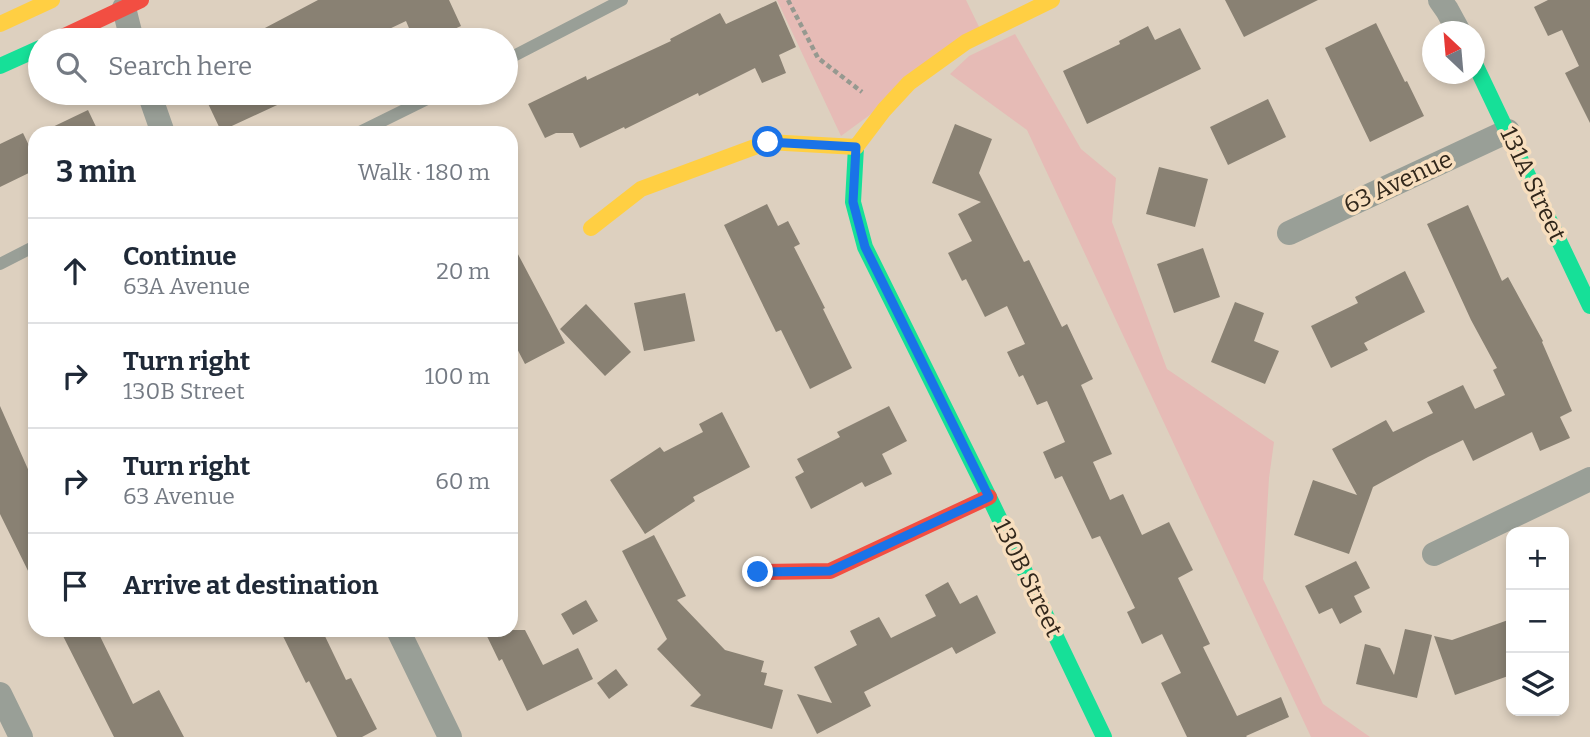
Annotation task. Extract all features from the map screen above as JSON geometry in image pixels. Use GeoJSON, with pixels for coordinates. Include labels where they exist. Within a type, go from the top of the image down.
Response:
{"type":"FeatureCollection","features":[{"type":"Feature","properties":{"kind":"street"},"geometry":{"type":"LineString","coordinates":[[0,24],[52,0]]}},
{"type":"Feature","properties":{"kind":"street"},"geometry":{"type":"LineString","coordinates":[[591,228],[641,189],[768,142],[856,147],[909,83],[966,41],[1052,0]]}},
{"type":"Feature","properties":{"kind":"street"},"geometry":{"type":"LineString","coordinates":[[1440,0],[1453,21]]}},
{"type":"Feature","properties":{"kind":"street"},"geometry":{"type":"LineString","coordinates":[[80,28],[129,3],[131,28]]}},
{"type":"Feature","properties":{"kind":"street"},"geometry":{"type":"LineString","coordinates":[[0,66],[28,53]]}},
{"type":"Feature","properties":{"kind":"street","name":"131A Street"},"geometry":{"type":"LineString","coordinates":[[1485,83],[1590,306]]}},
{"type":"Feature","properties":{"kind":"street"},"geometry":{"type":"LineString","coordinates":[[153,105],[161,126]]}},
{"type":"Feature","properties":{"kind":"street","name":"63 Avenue"},"geometry":{"type":"LineString","coordinates":[[1289,233],[1508,131]]}},
{"type":"Feature","properties":{"kind":"street","name":"130B Street"},"geometry":{"type":"LineString","coordinates":[[856,147],[853,202],[865,247],[1104,737]]}},
{"type":"Feature","properties":{"kind":"street"},"geometry":{"type":"LineString","coordinates":[[1434,554],[1590,479]]}},
{"type":"Feature","properties":{"kind":"street"},"geometry":{"type":"LineString","coordinates":[[758,572],[830,571],[989,497]]}},
{"type":"Feature","properties":{"kind":"street"},"geometry":{"type":"LineString","coordinates":[[401,637],[450,737]]}},
{"type":"Feature","properties":{"kind":"street"},"geometry":{"type":"LineString","coordinates":[[0,694],[21,737]]}},
{"type":"Feature","properties":{"kind":"lane"},"geometry":{"type":"LineString","coordinates":[[518,54],[622,0]]}},
{"type":"Feature","properties":{"kind":"lane"},"geometry":{"type":"LineString","coordinates":[[372,126],[415,105]]}},
{"type":"Feature","properties":{"kind":"lane"},"geometry":{"type":"LineString","coordinates":[[0,264],[28,250]]}},
{"type":"Feature","properties":{"kind":"path"},"geometry":{"type":"LineString","coordinates":[[788,0],[818,58],[884,110]]}},
{"type":"Feature","properties":{"kind":"shaded area"},"geometry":{"type":"Polygon","coordinates":[[[777,0],[966,0],[982,33],[841,136],[777,0]]]}},
{"type":"Feature","properties":{"kind":"shaded area"},"geometry":{"type":"Polygon","coordinates":[[[1015,34],[1081,149],[1116,178],[1112,222],[1167,369],[1274,442],[1269,478],[1263,579],[1323,704],[1370,737],[1311,737],[1027,130],[950,74],[969,56],[1015,34]]]}},
{"type":"Feature","properties":{"kind":"building"},"geometry":{"type":"Polygon","coordinates":[[[318,0],[449,0],[461,26],[409,28],[406,21],[391,28],[265,28],[318,0]]]}},
{"type":"Feature","properties":{"kind":"building"},"geometry":{"type":"Polygon","coordinates":[[[1225,0],[1318,0],[1244,37],[1225,0]]]}},
{"type":"Feature","properties":{"kind":"building"},"geometry":{"type":"Polygon","coordinates":[[[1548,0],[1590,0],[1590,123],[1565,73],[1579,66],[1562,30],[1548,36],[1534,7],[1548,0]]]}},
{"type":"Feature","properties":{"kind":"building"},"geometry":{"type":"Polygon","coordinates":[[[776,1],[796,47],[779,55],[786,73],[762,83],[755,68],[699,96],[698,93],[580,148],[573,133],[556,133],[545,138],[528,104],[586,76],[587,80],[671,41],[670,39],[720,13],[726,24],[776,1]]]}},
{"type":"Feature","properties":{"kind":"building"},"geometry":{"type":"Polygon","coordinates":[[[1376,23],[1424,116],[1370,142],[1325,48],[1376,23]]]}},
{"type":"Feature","properties":{"kind":"building"},"geometry":{"type":"Polygon","coordinates":[[[1148,26],[1155,40],[1180,28],[1201,69],[1087,124],[1063,71],[1120,44],[1119,41],[1148,26]]]}},
{"type":"Feature","properties":{"kind":"building"},"geometry":{"type":"Polygon","coordinates":[[[1268,99],[1286,137],[1228,165],[1210,127],[1268,99]]]}},
{"type":"Feature","properties":{"kind":"building"},"geometry":{"type":"Polygon","coordinates":[[[209,105],[277,105],[232,126],[219,126],[209,105]]]}},
{"type":"Feature","properties":{"kind":"building"},"geometry":{"type":"Polygon","coordinates":[[[88,110],[96,126],[55,126],[88,110]]]}},
{"type":"Feature","properties":{"kind":"building"},"geometry":{"type":"Polygon","coordinates":[[[955,124],[992,139],[979,173],[1024,262],[1029,260],[1062,327],[1067,324],[1093,379],[1081,385],[1112,454],[1093,462],[1110,500],[1123,494],[1142,535],[1169,522],[1193,570],[1178,578],[1210,644],[1203,647],[1237,716],[1281,697],[1289,717],[1247,737],[1187,737],[1161,683],[1181,673],[1162,634],[1142,644],[1127,612],[1135,608],[1100,536],[1092,539],[1062,476],[1055,479],[1043,452],[1065,442],[1047,401],[1037,405],[1023,375],[1019,377],[1007,352],[1025,344],[1007,306],[985,317],[966,279],[962,281],[948,253],[972,241],[958,214],[981,202],[932,183],[955,124]]]}},
{"type":"Feature","properties":{"kind":"building"},"geometry":{"type":"Polygon","coordinates":[[[23,133],[28,143],[28,173],[0,187],[0,144],[23,133]]]}},
{"type":"Feature","properties":{"kind":"building"},"geometry":{"type":"Polygon","coordinates":[[[1159,167],[1208,179],[1195,227],[1146,214],[1159,167]]]}},
{"type":"Feature","properties":{"kind":"building"},"geometry":{"type":"Polygon","coordinates":[[[767,204],[778,226],[788,221],[800,244],[794,247],[852,368],[810,389],[781,330],[776,332],[724,225],[767,204]]]}},
{"type":"Feature","properties":{"kind":"building"},"geometry":{"type":"Polygon","coordinates":[[[1468,205],[1502,281],[1508,277],[1543,341],[1572,411],[1560,417],[1570,438],[1540,451],[1532,432],[1473,461],[1463,440],[1428,457],[1373,487],[1349,554],[1294,535],[1313,480],[1357,495],[1332,449],[1386,420],[1393,432],[1433,413],[1427,402],[1463,385],[1475,409],[1505,395],[1493,370],[1497,368],[1471,320],[1427,224],[1468,205]]]}},
{"type":"Feature","properties":{"kind":"building"},"geometry":{"type":"Polygon","coordinates":[[[1203,248],[1220,297],[1174,313],[1157,264],[1203,248]]]}},
{"type":"Feature","properties":{"kind":"building"},"geometry":{"type":"Polygon","coordinates":[[[518,254],[565,343],[525,364],[518,350],[518,254]]]}},
{"type":"Feature","properties":{"kind":"building"},"geometry":{"type":"Polygon","coordinates":[[[1405,271],[1425,312],[1364,343],[1368,350],[1331,368],[1311,326],[1358,303],[1355,297],[1405,271]]]}},
{"type":"Feature","properties":{"kind":"building"},"geometry":{"type":"Polygon","coordinates":[[[685,293],[695,341],[644,351],[634,303],[685,293]]]}},
{"type":"Feature","properties":{"kind":"building"},"geometry":{"type":"Polygon","coordinates":[[[1235,302],[1264,313],[1254,341],[1279,351],[1265,384],[1211,362],[1235,302]]]}},
{"type":"Feature","properties":{"kind":"building"},"geometry":{"type":"Polygon","coordinates":[[[586,304],[631,352],[605,376],[560,329],[586,304]]]}},
{"type":"Feature","properties":{"kind":"building"},"geometry":{"type":"Polygon","coordinates":[[[0,406],[28,469],[28,571],[0,514],[0,406]]]}},
{"type":"Feature","properties":{"kind":"building"},"geometry":{"type":"Polygon","coordinates":[[[889,406],[907,441],[882,454],[892,474],[865,487],[862,482],[811,509],[795,477],[804,472],[797,459],[840,437],[837,432],[889,406]]]}},
{"type":"Feature","properties":{"kind":"building"},"geometry":{"type":"Polygon","coordinates":[[[722,412],[750,467],[693,497],[695,501],[645,534],[610,480],[660,447],[664,452],[703,432],[699,424],[722,412]]]}},
{"type":"Feature","properties":{"kind":"building"},"geometry":{"type":"Polygon","coordinates":[[[654,535],[686,596],[677,600],[725,650],[764,661],[761,672],[767,673],[764,685],[783,690],[772,729],[690,706],[701,695],[657,649],[667,639],[622,551],[654,535]]]}},
{"type":"Feature","properties":{"kind":"building"},"geometry":{"type":"Polygon","coordinates":[[[1356,561],[1370,588],[1354,596],[1362,612],[1340,624],[1332,608],[1319,614],[1305,586],[1356,561]]]}},
{"type":"Feature","properties":{"kind":"building"},"geometry":{"type":"Polygon","coordinates":[[[948,582],[960,604],[977,595],[996,633],[956,654],[952,647],[864,692],[871,706],[817,734],[797,694],[832,703],[814,667],[857,645],[850,631],[879,617],[891,638],[936,616],[925,595],[948,582]]]}},
{"type":"Feature","properties":{"kind":"building"},"geometry":{"type":"Polygon","coordinates":[[[586,600],[598,621],[573,635],[561,614],[586,600]]]}},
{"type":"Feature","properties":{"kind":"building"},"geometry":{"type":"Polygon","coordinates":[[[1506,621],[1506,677],[1455,695],[1434,636],[1452,640],[1506,621]]]}},
{"type":"Feature","properties":{"kind":"building"},"geometry":{"type":"Polygon","coordinates":[[[1405,629],[1432,635],[1417,698],[1356,684],[1365,644],[1380,648],[1394,675],[1405,629]]]}},
{"type":"Feature","properties":{"kind":"building"},"geometry":{"type":"Polygon","coordinates":[[[518,630],[525,630],[543,665],[578,648],[593,679],[527,711],[502,659],[499,661],[487,637],[518,637],[518,630]]]}},
{"type":"Feature","properties":{"kind":"building"},"geometry":{"type":"Polygon","coordinates":[[[64,637],[100,637],[133,704],[159,690],[184,737],[114,737],[64,637]]]}},
{"type":"Feature","properties":{"kind":"building"},"geometry":{"type":"Polygon","coordinates":[[[283,637],[325,637],[346,680],[351,678],[377,729],[362,737],[337,737],[309,681],[306,683],[283,637]]]}},
{"type":"Feature","properties":{"kind":"building"},"geometry":{"type":"Polygon","coordinates":[[[616,669],[628,685],[609,699],[597,683],[616,669]]]}},
{"type":"Feature","properties":{"kind":"traffic: fast"},"geometry":{"type":"LineString","coordinates":[[0,66],[28,53]]}},
{"type":"Feature","properties":{"kind":"traffic: fast"},"geometry":{"type":"LineString","coordinates":[[1484,84],[1590,306]]}},
{"type":"Feature","properties":{"kind":"traffic: fast"},"geometry":{"type":"LineString","coordinates":[[856,147],[853,202],[865,247],[1104,737]]}},
{"type":"Feature","properties":{"kind":"traffic: slow"},"geometry":{"type":"LineString","coordinates":[[0,24],[52,0]]}},
{"type":"Feature","properties":{"kind":"traffic: slow"},"geometry":{"type":"LineString","coordinates":[[856,147],[909,83],[966,42],[1052,0]]}},
{"type":"Feature","properties":{"kind":"traffic: slow"},"geometry":{"type":"LineString","coordinates":[[591,228],[641,189],[768,142],[856,147]]}},
{"type":"Feature","properties":{"kind":"traffic: jam"},"geometry":{"type":"LineString","coordinates":[[82,28],[141,0]]}},
{"type":"Feature","properties":{"kind":"traffic: jam"},"geometry":{"type":"LineString","coordinates":[[758,572],[830,571],[989,497]]}},
{"type":"Feature","properties":{"kind":"route"},"geometry":{"type":"LineString","coordinates":[[758,572],[830,571],[989,497],[865,247],[853,202],[856,147],[768,142]]}}]}
